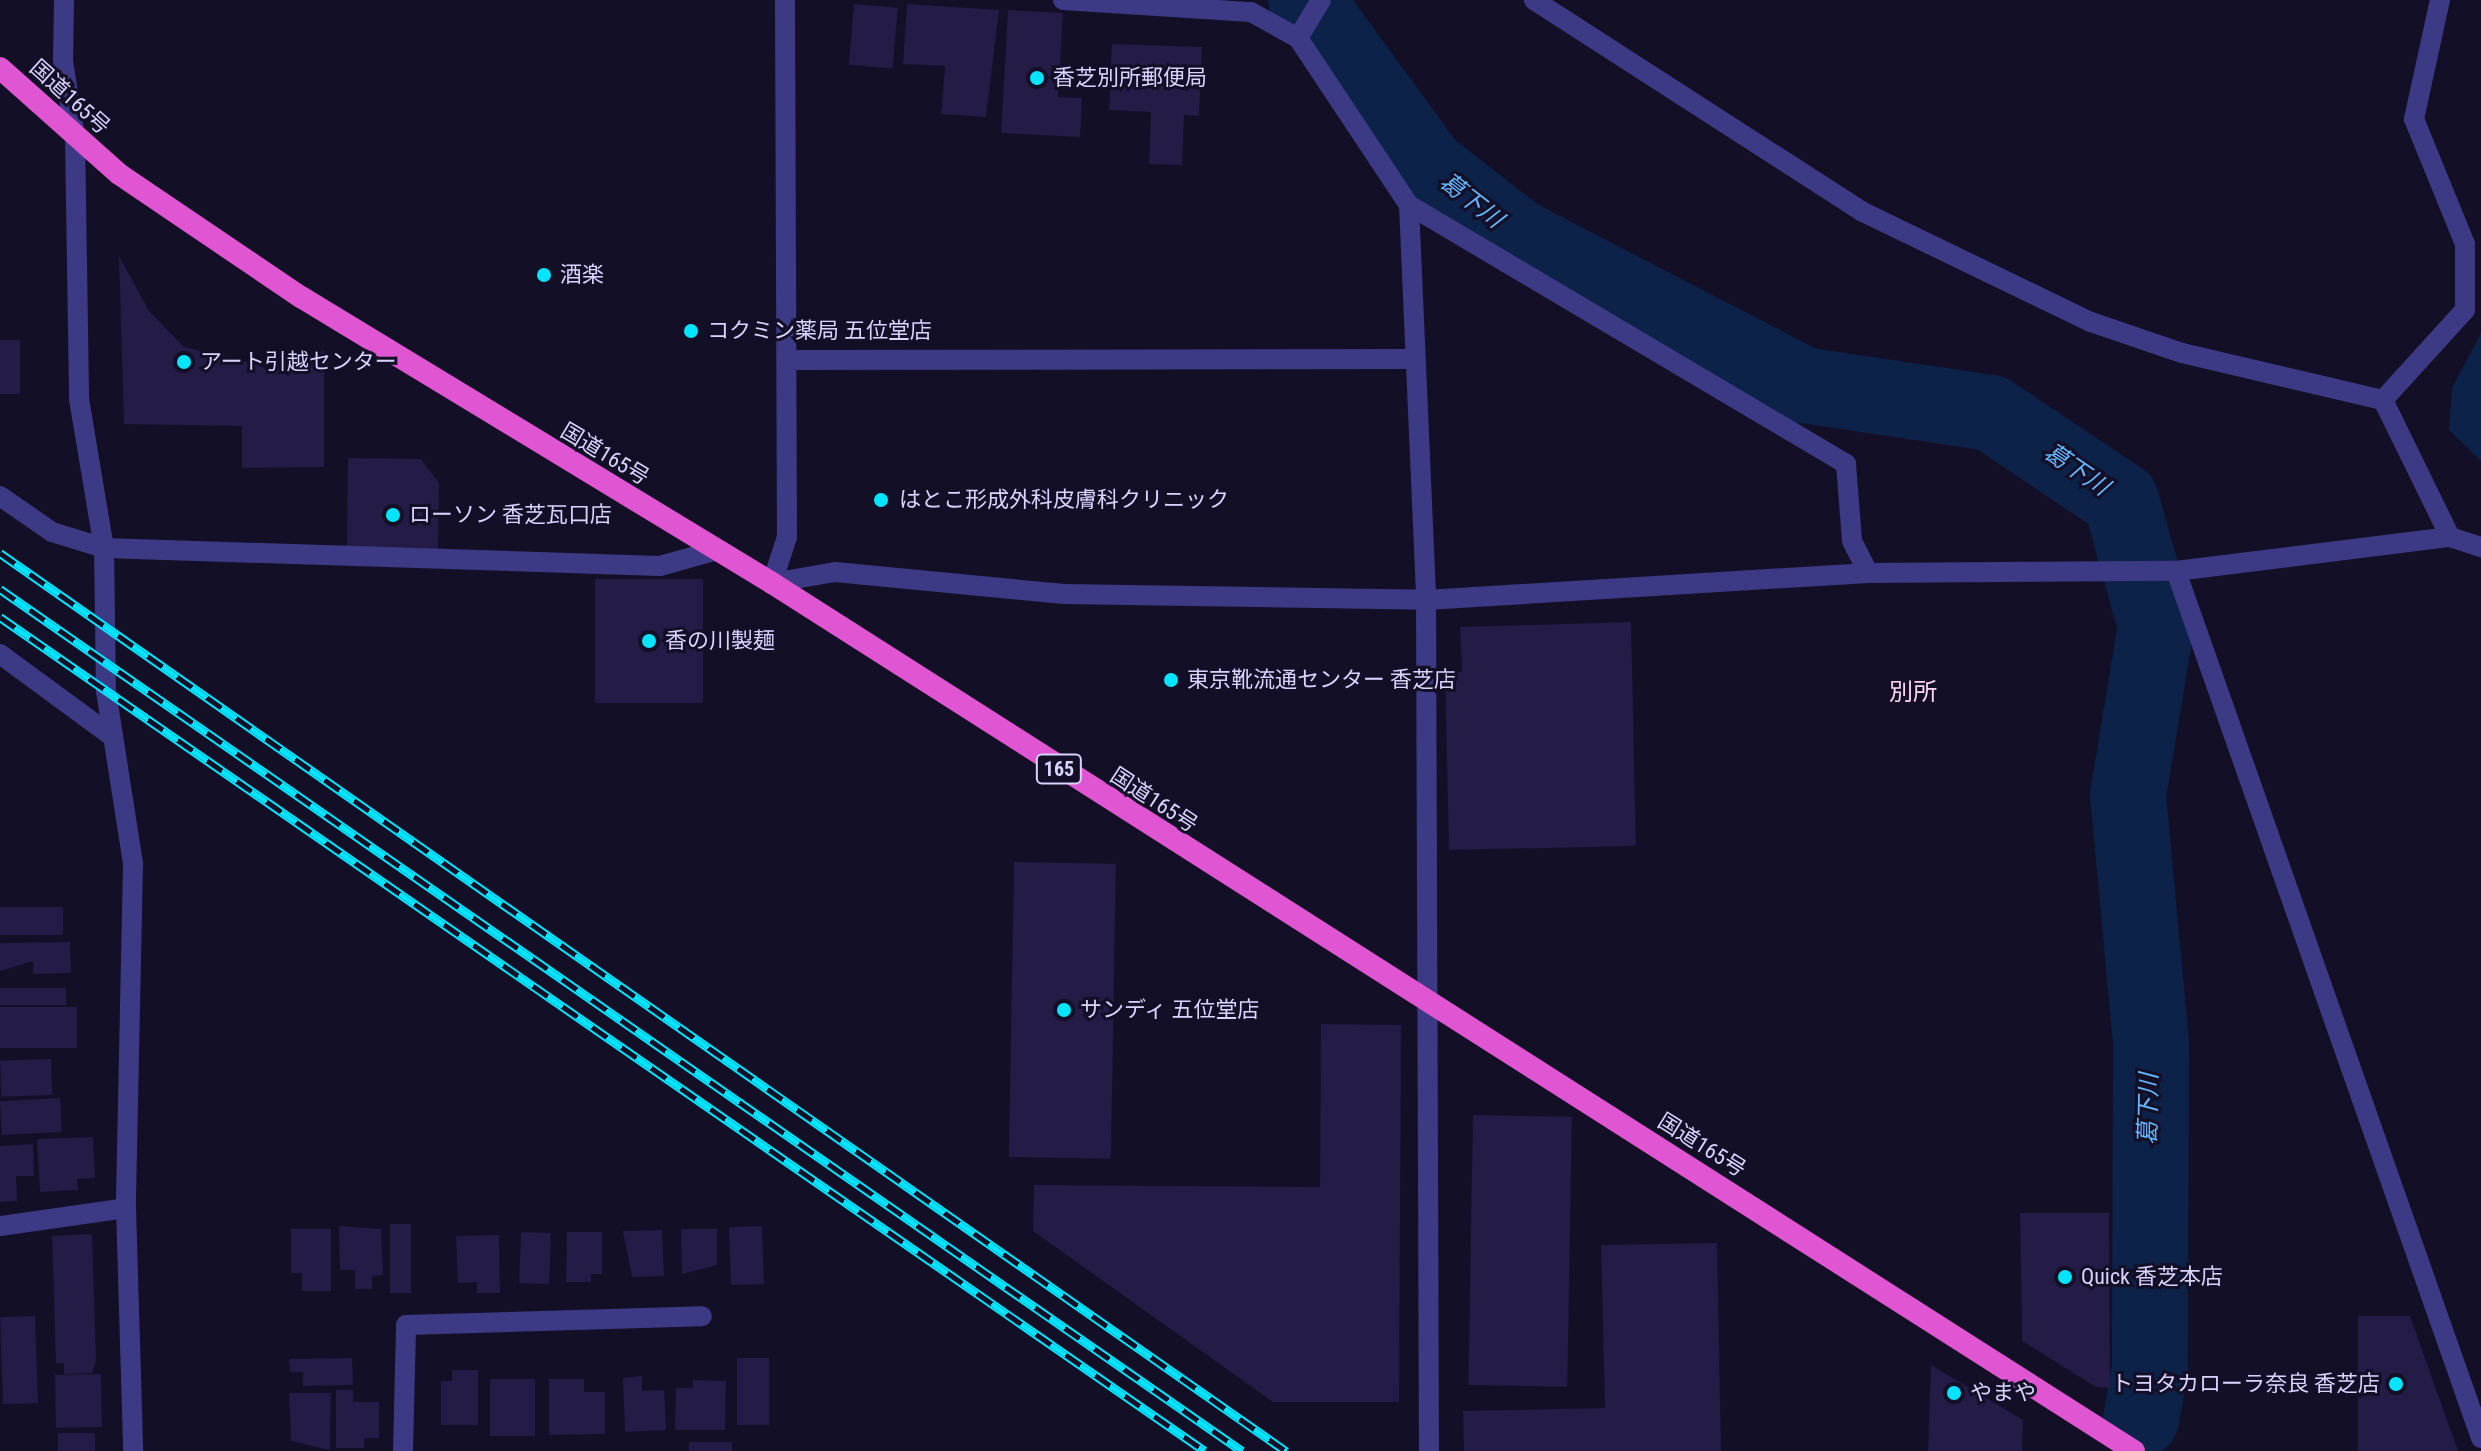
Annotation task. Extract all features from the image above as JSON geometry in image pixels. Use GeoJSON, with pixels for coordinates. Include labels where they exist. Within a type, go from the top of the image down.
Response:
{"type":"FeatureCollection","features":[{"type":"Feature","properties":{"kind":"highway","name":"国道165号"},"geometry":{"type":"LineString","coordinates":[[0,68],[75,137],[301,297],[772,583],[2134,1451]]}},
{"type":"Feature","properties":{"kind":"street"},"geometry":{"type":"LineString","coordinates":[[64,0],[63,61],[75,137],[79,399],[104,548],[113,737],[133,864],[126,1208],[133,1451]]}},
{"type":"Feature","properties":{"kind":"street"},"geometry":{"type":"LineString","coordinates":[[785,0],[789,360],[787,537],[772,583],[835,572],[1064,594],[1426,600],[1868,573],[2176,571],[2450,537],[2481,547]]}},
{"type":"Feature","properties":{"kind":"street"},"geometry":{"type":"LineString","coordinates":[[1063,0],[1251,12],[1298,38],[1409,205],[1846,464],[1852,541],[1868,573]]}},
{"type":"Feature","properties":{"kind":"street"},"geometry":{"type":"LineString","coordinates":[[1298,38],[1321,0]]}},
{"type":"Feature","properties":{"kind":"street"},"geometry":{"type":"LineString","coordinates":[[1534,0],[1861,211],[2091,322],[2182,353],[2383,400]]}},
{"type":"Feature","properties":{"kind":"street"},"geometry":{"type":"LineString","coordinates":[[2383,400],[2465,310],[2465,244],[2414,119],[2440,0]]}},
{"type":"Feature","properties":{"kind":"street"},"geometry":{"type":"LineString","coordinates":[[1409,205],[1426,600],[1432,1005],[1429,1451]]}},
{"type":"Feature","properties":{"kind":"street"},"geometry":{"type":"LineString","coordinates":[[789,360],[1415,359]]}},
{"type":"Feature","properties":{"kind":"street"},"geometry":{"type":"LineString","coordinates":[[2383,400],[2450,537]]}},
{"type":"Feature","properties":{"kind":"street"},"geometry":{"type":"LineString","coordinates":[[0,496],[52,532],[104,548],[660,566],[717,550]]}},
{"type":"Feature","properties":{"kind":"street"},"geometry":{"type":"LineString","coordinates":[[2176,571],[2481,1438]]}},
{"type":"Feature","properties":{"kind":"street"},"geometry":{"type":"LineString","coordinates":[[0,654],[113,737]]}},
{"type":"Feature","properties":{"kind":"street"},"geometry":{"type":"LineString","coordinates":[[0,1226],[126,1208]]}},
{"type":"Feature","properties":{"kind":"street"},"geometry":{"type":"LineString","coordinates":[[403,1451],[406,1325],[702,1316]]}},
{"type":"Feature","properties":{"kind":"water"},"geometry":{"type":"Polygon","coordinates":[[[2481,333],[2481,461],[2449,430],[2452,388],[2481,333]]]}},
{"type":"Feature","properties":{"kind":"building"},"geometry":{"type":"Polygon","coordinates":[[[854,4],[898,8],[893,69],[849,65],[854,4]]]}},
{"type":"Feature","properties":{"kind":"building"},"geometry":{"type":"Polygon","coordinates":[[[907,4],[999,10],[986,117],[941,114],[945,66],[903,64],[907,4]]]}},
{"type":"Feature","properties":{"kind":"building"},"geometry":{"type":"Polygon","coordinates":[[[1008,10],[1063,13],[1058,97],[1082,98],[1080,137],[1001,133],[1008,10]]]}},
{"type":"Feature","properties":{"kind":"building"},"geometry":{"type":"Polygon","coordinates":[[[1112,44],[1202,47],[1199,116],[1184,115],[1182,165],[1149,164],[1151,112],[1109,110],[1112,44]]]}},
{"type":"Feature","properties":{"kind":"building","name":"アート引越センター"},"geometry":{"type":"Polygon","coordinates":[[[119,256],[149,311],[184,347],[265,366],[324,350],[324,467],[242,468],[242,426],[124,424],[119,256]]]}},
{"type":"Feature","properties":{"kind":"building"},"geometry":{"type":"Polygon","coordinates":[[[0,340],[20,340],[20,394],[0,394],[0,340]]]}},
{"type":"Feature","properties":{"kind":"building","name":"ローソン 香芝瓦口店"},"geometry":{"type":"Polygon","coordinates":[[[348,458],[421,459],[439,483],[438,550],[347,547],[348,458]]]}},
{"type":"Feature","properties":{"kind":"building","name":"香の川製麺"},"geometry":{"type":"Polygon","coordinates":[[[595,579],[703,579],[703,703],[595,703],[595,579]]]}},
{"type":"Feature","properties":{"kind":"building"},"geometry":{"type":"Polygon","coordinates":[[[1631,622],[1636,846],[1449,850],[1445,673],[1462,672],[1460,627],[1631,622]]]}},
{"type":"Feature","properties":{"kind":"building","name":"サンディ 五位堂店"},"geometry":{"type":"Polygon","coordinates":[[[1014,862],[1116,864],[1111,1159],[1009,1157],[1014,862]]]}},
{"type":"Feature","properties":{"kind":"building"},"geometry":{"type":"Polygon","coordinates":[[[0,907],[63,907],[63,935],[0,935],[0,907]]]}},
{"type":"Feature","properties":{"kind":"building"},"geometry":{"type":"Polygon","coordinates":[[[70,942],[71,973],[33,974],[33,961],[0,971],[0,943],[70,942]]]}},
{"type":"Feature","properties":{"kind":"building"},"geometry":{"type":"Polygon","coordinates":[[[0,988],[66,988],[66,1005],[0,1005],[0,988]]]}},
{"type":"Feature","properties":{"kind":"building"},"geometry":{"type":"Polygon","coordinates":[[[0,1007],[77,1007],[77,1048],[0,1048],[0,1007]]]}},
{"type":"Feature","properties":{"kind":"building"},"geometry":{"type":"Polygon","coordinates":[[[1321,1024],[1401,1025],[1399,1402],[1273,1402],[1033,1231],[1034,1185],[1320,1187],[1321,1024]]]}},
{"type":"Feature","properties":{"kind":"building"},"geometry":{"type":"Polygon","coordinates":[[[51,1059],[52,1095],[1,1097],[0,1061],[51,1059]]]}},
{"type":"Feature","properties":{"kind":"building"},"geometry":{"type":"Polygon","coordinates":[[[60,1098],[62,1132],[2,1135],[0,1101],[60,1098]]]}},
{"type":"Feature","properties":{"kind":"building"},"geometry":{"type":"Polygon","coordinates":[[[1473,1115],[1572,1117],[1567,1387],[1468,1385],[1473,1115]]]}},
{"type":"Feature","properties":{"kind":"building"},"geometry":{"type":"Polygon","coordinates":[[[93,1137],[95,1178],[77,1179],[78,1190],[40,1192],[37,1139],[93,1137]]]}},
{"type":"Feature","properties":{"kind":"building"},"geometry":{"type":"Polygon","coordinates":[[[33,1144],[34,1176],[16,1176],[17,1201],[0,1202],[0,1146],[33,1144]]]}},
{"type":"Feature","properties":{"kind":"building","name":"Quick 香芝本店"},"geometry":{"type":"Polygon","coordinates":[[[2020,1213],[2109,1213],[2110,1388],[2096,1387],[2022,1341],[2020,1213]]]}},
{"type":"Feature","properties":{"kind":"building"},"geometry":{"type":"Polygon","coordinates":[[[390,1224],[411,1224],[411,1293],[390,1293],[390,1224]]]}},
{"type":"Feature","properties":{"kind":"building"},"geometry":{"type":"Polygon","coordinates":[[[339,1226],[381,1229],[383,1275],[372,1276],[372,1289],[355,1289],[355,1270],[340,1270],[339,1226]]]}},
{"type":"Feature","properties":{"kind":"building"},"geometry":{"type":"Polygon","coordinates":[[[762,1226],[764,1284],[731,1285],[729,1227],[762,1226]]]}},
{"type":"Feature","properties":{"kind":"building"},"geometry":{"type":"Polygon","coordinates":[[[291,1229],[331,1229],[331,1291],[302,1291],[302,1273],[291,1273],[291,1229]]]}},
{"type":"Feature","properties":{"kind":"building"},"geometry":{"type":"Polygon","coordinates":[[[681,1229],[717,1229],[717,1265],[682,1274],[681,1229]]]}},
{"type":"Feature","properties":{"kind":"building"},"geometry":{"type":"Polygon","coordinates":[[[662,1230],[664,1276],[632,1277],[623,1231],[662,1230]]]}},
{"type":"Feature","properties":{"kind":"building"},"geometry":{"type":"Polygon","coordinates":[[[521,1232],[551,1233],[549,1284],[519,1283],[521,1232]]]}},
{"type":"Feature","properties":{"kind":"building"},"geometry":{"type":"Polygon","coordinates":[[[567,1232],[602,1232],[602,1274],[591,1274],[591,1282],[566,1282],[567,1232]]]}},
{"type":"Feature","properties":{"kind":"building"},"geometry":{"type":"Polygon","coordinates":[[[92,1234],[96,1360],[92,1373],[64,1374],[64,1363],[56,1363],[52,1236],[92,1234]]]}},
{"type":"Feature","properties":{"kind":"building"},"geometry":{"type":"Polygon","coordinates":[[[499,1235],[500,1293],[477,1293],[477,1282],[458,1283],[456,1236],[499,1235]]]}},
{"type":"Feature","properties":{"kind":"building"},"geometry":{"type":"Polygon","coordinates":[[[1717,1243],[1721,1451],[1464,1451],[1463,1411],[1605,1408],[1601,1245],[1717,1243]]]}},
{"type":"Feature","properties":{"kind":"building"},"geometry":{"type":"Polygon","coordinates":[[[35,1316],[38,1403],[3,1404],[0,1317],[35,1316]]]}},
{"type":"Feature","properties":{"kind":"building","name":"トヨタカローラ奈良 香芝店"},"geometry":{"type":"Polygon","coordinates":[[[2358,1316],[2410,1316],[2458,1451],[2358,1451],[2358,1316]]]}},
{"type":"Feature","properties":{"kind":"building"},"geometry":{"type":"Polygon","coordinates":[[[352,1358],[353,1385],[303,1386],[303,1372],[290,1372],[289,1359],[352,1358]]]}},
{"type":"Feature","properties":{"kind":"building"},"geometry":{"type":"Polygon","coordinates":[[[737,1358],[769,1358],[769,1425],[737,1425],[737,1358]]]}},
{"type":"Feature","properties":{"kind":"building","name":"やまや"},"geometry":{"type":"Polygon","coordinates":[[[1931,1365],[2023,1420],[2022,1451],[1928,1451],[1931,1365]]]}},
{"type":"Feature","properties":{"kind":"building"},"geometry":{"type":"Polygon","coordinates":[[[452,1370],[478,1370],[478,1425],[441,1425],[441,1381],[452,1381],[452,1370]]]}},
{"type":"Feature","properties":{"kind":"building"},"geometry":{"type":"Polygon","coordinates":[[[101,1374],[102,1427],[56,1428],[55,1375],[101,1374]]]}},
{"type":"Feature","properties":{"kind":"building"},"geometry":{"type":"Polygon","coordinates":[[[642,1376],[642,1391],[664,1390],[666,1430],[625,1432],[623,1378],[642,1376]]]}},
{"type":"Feature","properties":{"kind":"building"},"geometry":{"type":"Polygon","coordinates":[[[490,1379],[535,1379],[535,1436],[490,1436],[490,1379]]]}},
{"type":"Feature","properties":{"kind":"building"},"geometry":{"type":"Polygon","coordinates":[[[549,1379],[584,1379],[584,1392],[605,1392],[605,1434],[549,1435],[549,1379]]]}},
{"type":"Feature","properties":{"kind":"building"},"geometry":{"type":"Polygon","coordinates":[[[693,1380],[726,1381],[725,1430],[675,1430],[676,1388],[693,1388],[693,1380]]]}},
{"type":"Feature","properties":{"kind":"building"},"geometry":{"type":"Polygon","coordinates":[[[336,1390],[353,1390],[353,1402],[379,1402],[379,1438],[364,1438],[364,1448],[336,1448],[336,1390]]]}},
{"type":"Feature","properties":{"kind":"building"},"geometry":{"type":"Polygon","coordinates":[[[289,1393],[331,1393],[330,1450],[291,1441],[289,1393]]]}},
{"type":"Feature","properties":{"kind":"building"},"geometry":{"type":"Polygon","coordinates":[[[58,1433],[95,1433],[95,1451],[58,1451],[58,1433]]]}},
{"type":"Feature","properties":{"kind":"building"},"geometry":{"type":"Polygon","coordinates":[[[689,1442],[732,1442],[732,1451],[689,1451],[689,1442]]]}},
{"type":"Feature","properties":{"kind":"waterway","name":"葛下川"},"geometry":{"type":"LineString","coordinates":[[1306,0],[1428,167],[1518,237],[1803,385],[1991,413],[2121,500],[2156,626],[2128,795],[2151,1044],[2150,1369],[2141,1419]]}},
{"type":"Feature","properties":{"kind":"railway"},"geometry":{"type":"LineString","coordinates":[[0,553],[1286,1451]]}},
{"type":"Feature","properties":{"kind":"railway"},"geometry":{"type":"LineString","coordinates":[[0,589],[1242,1451]]}},
{"type":"Feature","properties":{"kind":"railway"},"geometry":{"type":"LineString","coordinates":[[0,617],[1205,1451]]}},
{"type":"Feature","properties":{"kind":"place","name":"香芝別所郵便局"},"geometry":{"type":"Point","coordinates":[1037,78]}},
{"type":"Feature","properties":{"kind":"place","name":"酒楽"},"geometry":{"type":"Point","coordinates":[544,275]}},
{"type":"Feature","properties":{"kind":"place","name":"コクミン薬局 五位堂店"},"geometry":{"type":"Point","coordinates":[691,331]}},
{"type":"Feature","properties":{"kind":"place","name":"アート引越センター"},"geometry":{"type":"Point","coordinates":[184,362]}},
{"type":"Feature","properties":{"kind":"place","name":"はとこ形成外科皮膚科クリニック"},"geometry":{"type":"Point","coordinates":[881,500]}},
{"type":"Feature","properties":{"kind":"place","name":"ローソン 香芝瓦口店"},"geometry":{"type":"Point","coordinates":[393,515]}},
{"type":"Feature","properties":{"kind":"place","name":"香の川製麺"},"geometry":{"type":"Point","coordinates":[649,641]}},
{"type":"Feature","properties":{"kind":"place","name":"東京靴流通センター 香芝店"},"geometry":{"type":"Point","coordinates":[1171,680]}},
{"type":"Feature","properties":{"kind":"place","name":"サンディ 五位堂店"},"geometry":{"type":"Point","coordinates":[1064,1010]}},
{"type":"Feature","properties":{"kind":"place","name":"Quick 香芝本店"},"geometry":{"type":"Point","coordinates":[2065,1277]}},
{"type":"Feature","properties":{"kind":"place","name":"トヨタカローラ奈良 香芝店"},"geometry":{"type":"Point","coordinates":[2396,1384]}},
{"type":"Feature","properties":{"kind":"place","name":"やまや"},"geometry":{"type":"Point","coordinates":[1954,1393]}},
{"type":"Feature","properties":{"kind":"district","name":"別所"},"geometry":{"type":"Point","coordinates":[1913,693]}}]}
